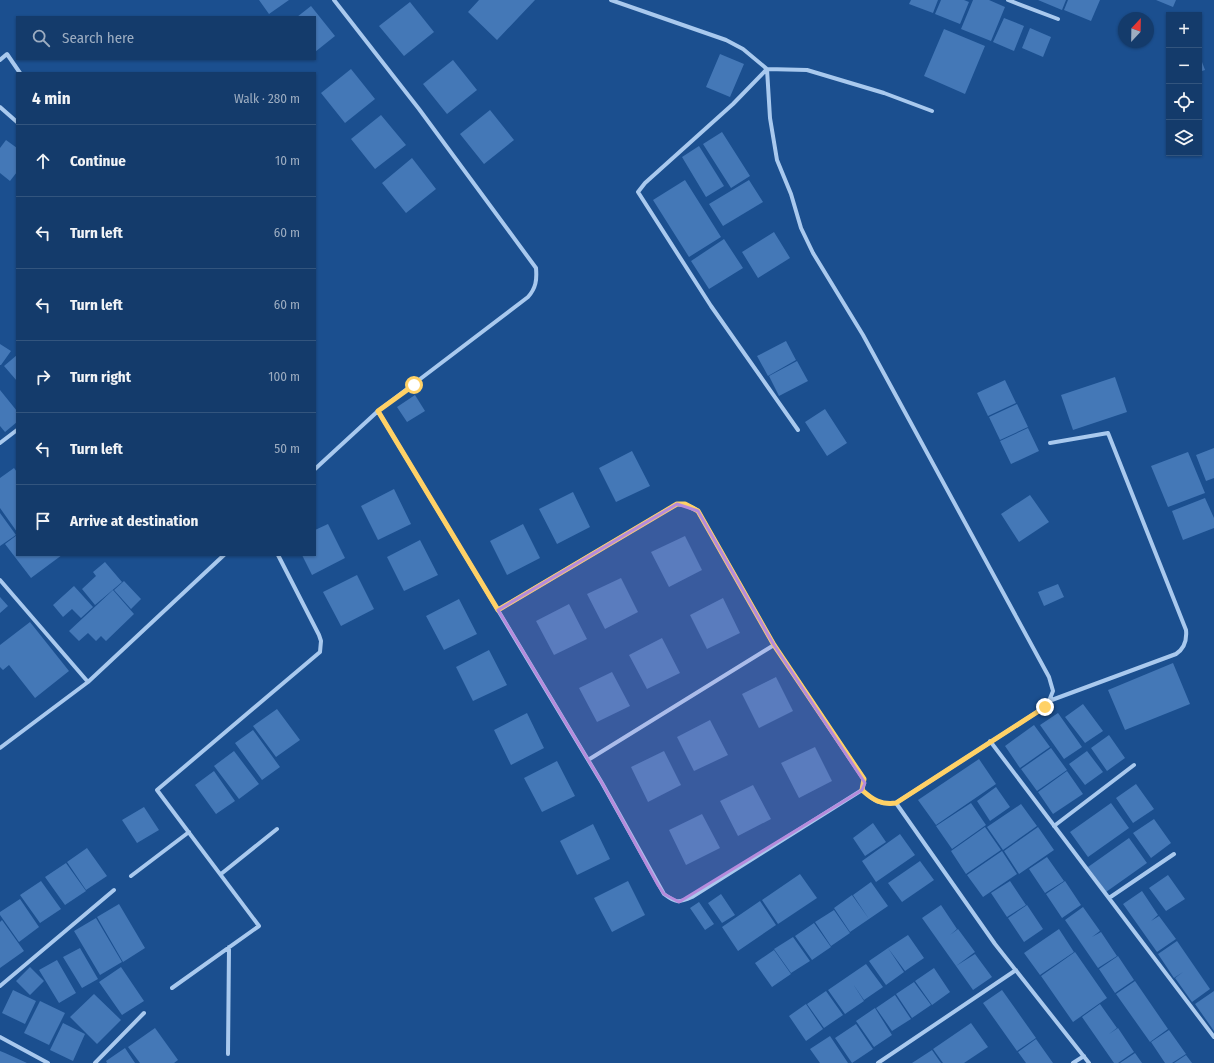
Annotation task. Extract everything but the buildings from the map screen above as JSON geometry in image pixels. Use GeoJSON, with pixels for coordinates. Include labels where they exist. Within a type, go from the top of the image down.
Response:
{"type":"FeatureCollection","features":[{"type":"Feature","properties":{"kind":"street"},"geometry":{"type":"LineString","coordinates":[[316,468],[378,411],[528,297],[533,291],[537,280],[536,268],[419,109],[334,0]]}},
{"type":"Feature","properties":{"kind":"street"},"geometry":{"type":"LineString","coordinates":[[611,0],[726,40],[743,48],[767,69],[807,70],[884,93],[932,111]]}},
{"type":"Feature","properties":{"kind":"street"},"geometry":{"type":"LineString","coordinates":[[1008,0],[1058,19]]}},
{"type":"Feature","properties":{"kind":"street"},"geometry":{"type":"LineString","coordinates":[[0,60],[7,54],[19,72]]}},
{"type":"Feature","properties":{"kind":"street"},"geometry":{"type":"LineString","coordinates":[[767,69],[733,104],[654,174],[638,192],[711,306],[798,430]]}},
{"type":"Feature","properties":{"kind":"street"},"geometry":{"type":"LineString","coordinates":[[767,69],[770,118],[777,160],[791,194],[801,228],[813,254],[863,335],[1050,677],[1053,691],[1050,701]]}},
{"type":"Feature","properties":{"kind":"street"},"geometry":{"type":"LineString","coordinates":[[0,108],[16,121]]}},
{"type":"Feature","properties":{"kind":"street"},"geometry":{"type":"LineString","coordinates":[[378,411],[588,760],[664,894],[679,902],[692,897],[862,790],[864,779],[774,645],[698,511],[685,504],[677,504],[498,610]]}},
{"type":"Feature","properties":{"kind":"street"},"geometry":{"type":"LineString","coordinates":[[0,442],[16,431]]}},
{"type":"Feature","properties":{"kind":"street"},"geometry":{"type":"LineString","coordinates":[[862,790],[872,799],[885,804],[896,803],[990,741],[1038,713],[1050,701],[1176,654],[1182,650],[1186,630],[1108,432],[1050,443]]}},
{"type":"Feature","properties":{"kind":"street"},"geometry":{"type":"LineString","coordinates":[[0,748],[88,682],[223,556]]}},
{"type":"Feature","properties":{"kind":"street"},"geometry":{"type":"LineString","coordinates":[[172,988],[260,926],[158,790],[320,652],[321,640],[319,635],[279,556]]}},
{"type":"Feature","properties":{"kind":"street"},"geometry":{"type":"LineString","coordinates":[[0,580],[88,682]]}},
{"type":"Feature","properties":{"kind":"street"},"geometry":{"type":"LineString","coordinates":[[588,760],[774,645]]}},
{"type":"Feature","properties":{"kind":"street"},"geometry":{"type":"LineString","coordinates":[[990,741],[1214,1036]]}},
{"type":"Feature","properties":{"kind":"street"},"geometry":{"type":"LineString","coordinates":[[1054,826],[1134,764]]}},
{"type":"Feature","properties":{"kind":"street"},"geometry":{"type":"LineString","coordinates":[[896,803],[995,944],[1089,1063]]}},
{"type":"Feature","properties":{"kind":"street"},"geometry":{"type":"LineString","coordinates":[[221,874],[277,829]]}},
{"type":"Feature","properties":{"kind":"street"},"geometry":{"type":"LineString","coordinates":[[131,876],[189,832]]}},
{"type":"Feature","properties":{"kind":"street"},"geometry":{"type":"LineString","coordinates":[[1109,898],[1174,854]]}},
{"type":"Feature","properties":{"kind":"street"},"geometry":{"type":"LineString","coordinates":[[0,986],[114,890]]}},
{"type":"Feature","properties":{"kind":"street"},"geometry":{"type":"LineString","coordinates":[[228,1054],[230,947]]}},
{"type":"Feature","properties":{"kind":"street"},"geometry":{"type":"LineString","coordinates":[[878,1063],[1016,970]]}},
{"type":"Feature","properties":{"kind":"street"},"geometry":{"type":"LineString","coordinates":[[95,1063],[144,1013]]}},
{"type":"Feature","properties":{"kind":"street"},"geometry":{"type":"LineString","coordinates":[[0,1037],[48,1063]]}},
{"type":"Feature","properties":{"kind":"street"},"geometry":{"type":"LineString","coordinates":[[1073,1063],[1084,1056]]}},
{"type":"Feature","properties":{"kind":"highlighted area"},"geometry":{"type":"Polygon","coordinates":[[[677,504],[698,511],[774,645],[865,783],[862,790],[679,902],[664,894],[658,885],[602,783],[498,610],[677,504]]]}},
{"type":"Feature","properties":{"kind":"route"},"geometry":{"type":"LineString","coordinates":[[414,385],[378,411],[498,610],[677,504],[685,504],[698,511],[774,645],[864,779],[865,783],[862,790],[872,799],[885,804],[896,803],[990,741],[1038,713],[1045,707]]}}]}
